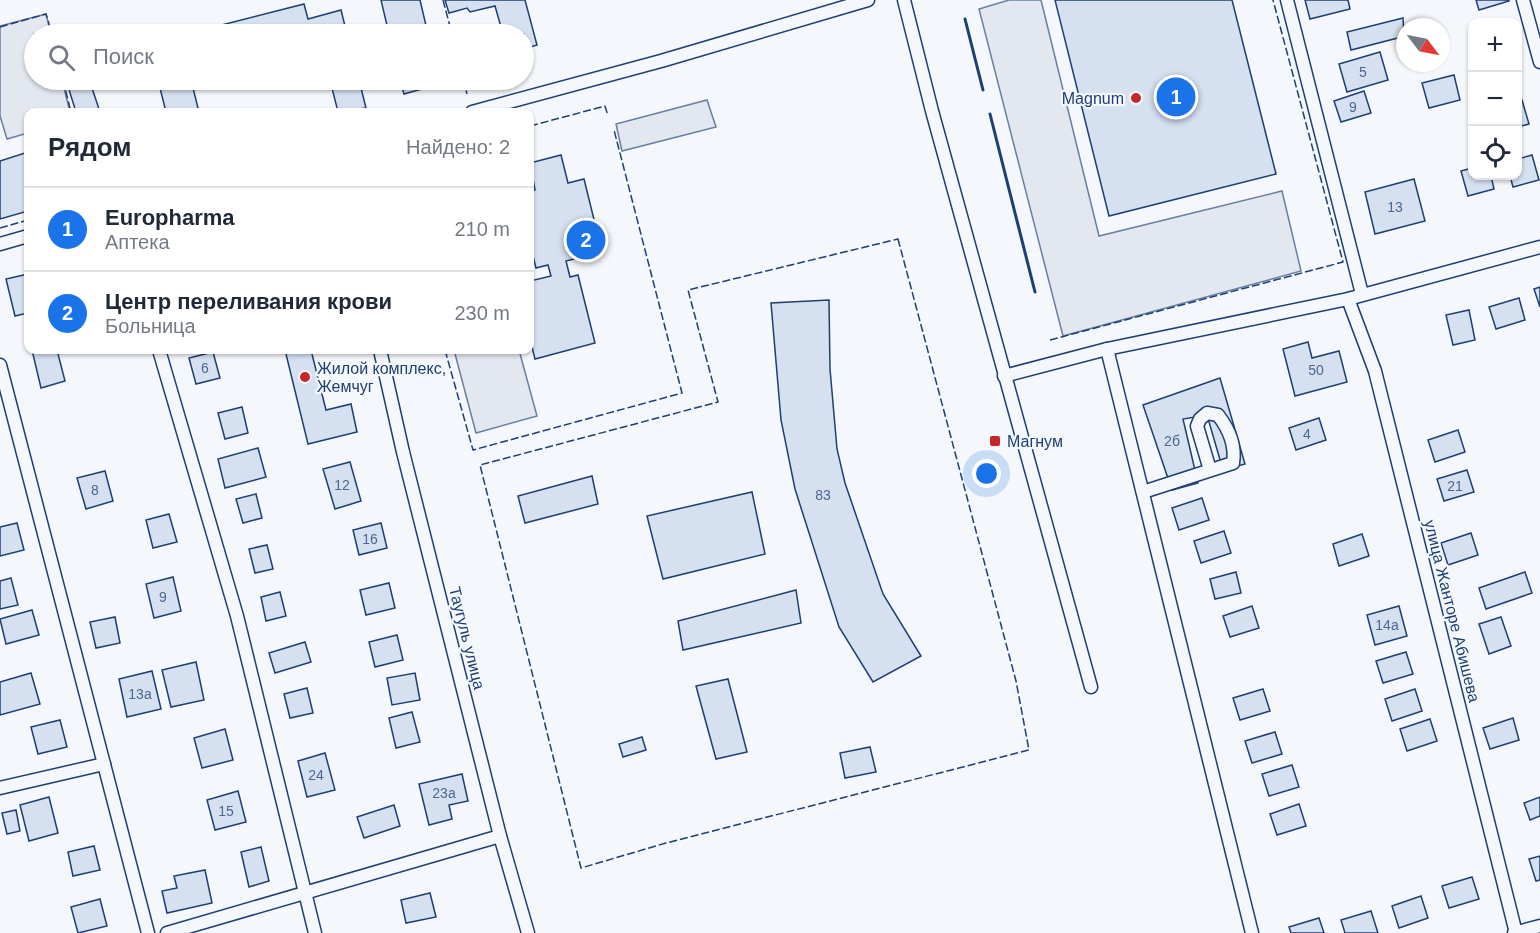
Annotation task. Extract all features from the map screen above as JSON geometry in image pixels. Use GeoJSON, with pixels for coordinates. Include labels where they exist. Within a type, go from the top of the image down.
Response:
{"type":"FeatureCollection","features":[{"type":"Feature","properties":{"kind":"street"},"geometry":{"type":"LineString","coordinates":[[487,108],[661,61],[868,0]]}},
{"type":"Feature","properties":{"kind":"street"},"geometry":{"type":"LineString","coordinates":[[904,0],[1004,376],[1091,687]]}},
{"type":"Feature","properties":{"kind":"street"},"geometry":{"type":"LineString","coordinates":[[1287,0],[1362,294]]}},
{"type":"Feature","properties":{"kind":"street"},"geometry":{"type":"LineString","coordinates":[[1523,0],[1540,62]]}},
{"type":"Feature","properties":{"kind":"street"},"geometry":{"type":"LineString","coordinates":[[0,244],[24,237]]}},
{"type":"Feature","properties":{"kind":"street"},"geometry":{"type":"LineString","coordinates":[[1004,376],[1107,349],[1348,299],[1540,248]]}},
{"type":"Feature","properties":{"kind":"street","name":"улица Жанторе Абишева"},"geometry":{"type":"LineString","coordinates":[[1348,299],[1375,371],[1515,933]]}},
{"type":"Feature","properties":{"kind":"street"},"geometry":{"type":"LineString","coordinates":[[1107,349],[1252,933]]}},
{"type":"Feature","properties":{"kind":"street"},"geometry":{"type":"LineString","coordinates":[[160,354],[237,616],[315,933]]}},
{"type":"Feature","properties":{"kind":"street","name":"Таугуль улица"},"geometry":{"type":"LineString","coordinates":[[381,354],[403,453],[500,836],[528,933]]}},
{"type":"Feature","properties":{"kind":"street"},"geometry":{"type":"LineString","coordinates":[[0,364],[148,933]]}},
{"type":"Feature","properties":{"kind":"street"},"geometry":{"type":"LineString","coordinates":[[1143,492],[1210,470]]}},
{"type":"Feature","properties":{"kind":"street"},"geometry":{"type":"LineString","coordinates":[[0,788],[104,764]]}},
{"type":"Feature","properties":{"kind":"street"},"geometry":{"type":"LineString","coordinates":[[167,933],[500,836]]}},
{"type":"Feature","properties":{"kind":"street"},"geometry":{"type":"LineString","coordinates":[[1515,933],[1540,926]]}},
{"type":"Feature","properties":{"kind":"shaded area"},"geometry":{"type":"Polygon","coordinates":[[[1009,0],[1041,0],[1099,236],[1282,191],[1301,271],[1063,336],[979,9],[1009,0]]]}},
{"type":"Feature","properties":{"kind":"shaded area"},"geometry":{"type":"Polygon","coordinates":[[[46,14],[48,24],[24,24],[24,90],[64,90],[69,108],[24,108],[24,134],[7,139],[0,116],[0,26],[46,14]]]}},
{"type":"Feature","properties":{"kind":"shaded area"},"geometry":{"type":"Polygon","coordinates":[[[707,100],[716,127],[622,151],[616,124],[707,100]]]}},
{"type":"Feature","properties":{"kind":"shaded area"},"geometry":{"type":"Polygon","coordinates":[[[455,354],[520,354],[537,416],[476,433],[455,354]]]}},
{"type":"Feature","properties":{"kind":"building"},"geometry":{"type":"Polygon","coordinates":[[[381,0],[420,0],[426,24],[387,24],[381,0]]]}},
{"type":"Feature","properties":{"kind":"building"},"geometry":{"type":"Polygon","coordinates":[[[445,0],[525,0],[531,24],[500,24],[495,6],[470,12],[467,8],[449,13],[445,0]]]}},
{"type":"Feature","properties":{"kind":"building","name":"Magnum"},"geometry":{"type":"Polygon","coordinates":[[[1055,0],[1232,0],[1276,174],[1109,216],[1055,0]]]}},
{"type":"Feature","properties":{"kind":"building"},"geometry":{"type":"Polygon","coordinates":[[[1305,0],[1348,0],[1350,9],[1310,19],[1305,0]]]}},
{"type":"Feature","properties":{"kind":"building"},"geometry":{"type":"Polygon","coordinates":[[[1476,0],[1509,0],[1509,1],[1479,10],[1476,0]]]}},
{"type":"Feature","properties":{"kind":"building"},"geometry":{"type":"Polygon","coordinates":[[[304,4],[308,19],[341,10],[344,24],[225,24],[304,4]]]}},
{"type":"Feature","properties":{"kind":"building"},"geometry":{"type":"Polygon","coordinates":[[[1396,20],[1396,39],[1351,50],[1347,32],[1396,20]]]}},
{"type":"Feature","properties":{"kind":"building"},"geometry":{"type":"Polygon","coordinates":[[[1380,52],[1388,80],[1347,92],[1339,64],[1380,52]]]}},
{"type":"Feature","properties":{"kind":"building"},"geometry":{"type":"Polygon","coordinates":[[[1454,75],[1460,100],[1429,108],[1422,83],[1454,75]]]}},
{"type":"Feature","properties":{"kind":"building"},"geometry":{"type":"Polygon","coordinates":[[[69,90],[93,90],[99,108],[75,108],[69,90]]]}},
{"type":"Feature","properties":{"kind":"building"},"geometry":{"type":"Polygon","coordinates":[[[160,90],[194,90],[198,108],[165,108],[160,90]]]}},
{"type":"Feature","properties":{"kind":"building"},"geometry":{"type":"Polygon","coordinates":[[[332,90],[362,90],[366,108],[337,108],[332,90]]]}},
{"type":"Feature","properties":{"kind":"building"},"geometry":{"type":"Polygon","coordinates":[[[403,90],[418,90],[404,94],[403,90]]]}},
{"type":"Feature","properties":{"kind":"building"},"geometry":{"type":"Polygon","coordinates":[[[1364,91],[1371,113],[1341,122],[1334,101],[1364,91]]]}},
{"type":"Feature","properties":{"kind":"building"},"geometry":{"type":"Polygon","coordinates":[[[1522,100],[1529,124],[1522,126],[1522,100]]]}},
{"type":"Feature","properties":{"kind":"building"},"geometry":{"type":"Polygon","coordinates":[[[24,153],[24,212],[0,219],[0,161],[24,153]]]}},
{"type":"Feature","properties":{"kind":"building"},"geometry":{"type":"Polygon","coordinates":[[[561,155],[568,183],[584,179],[602,252],[566,261],[570,277],[578,275],[595,343],[535,359],[534,280],[551,276],[548,265],[536,268],[534,260],[534,162],[561,155]]]}},
{"type":"Feature","properties":{"kind":"building"},"geometry":{"type":"Polygon","coordinates":[[[1532,155],[1539,180],[1513,187],[1511,180],[1522,180],[1522,158],[1532,155]]]}},
{"type":"Feature","properties":{"kind":"building"},"geometry":{"type":"Polygon","coordinates":[[[1468,169],[1468,180],[1492,180],[1494,189],[1468,196],[1461,171],[1468,169]]]}},
{"type":"Feature","properties":{"kind":"building"},"geometry":{"type":"Polygon","coordinates":[[[1414,179],[1425,221],[1375,234],[1365,192],[1414,179]]]}},
{"type":"Feature","properties":{"kind":"building"},"geometry":{"type":"Polygon","coordinates":[[[24,275],[24,314],[15,316],[6,279],[24,275]]]}},
{"type":"Feature","properties":{"kind":"building"},"geometry":{"type":"Polygon","coordinates":[[[1540,287],[1540,307],[1534,289],[1540,287]]]}},
{"type":"Feature","properties":{"kind":"building"},"geometry":{"type":"Polygon","coordinates":[[[1519,298],[1525,320],[1496,329],[1489,307],[1519,298]]]}},
{"type":"Feature","properties":{"kind":"building"},"geometry":{"type":"Polygon","coordinates":[[[829,300],[830,369],[837,449],[845,483],[883,594],[921,656],[873,682],[839,627],[795,489],[781,420],[771,303],[829,300]]]}},
{"type":"Feature","properties":{"kind":"building"},"geometry":{"type":"Polygon","coordinates":[[[1469,310],[1475,340],[1453,345],[1446,315],[1469,310]]]}},
{"type":"Feature","properties":{"kind":"building"},"geometry":{"type":"Polygon","coordinates":[[[1308,342],[1312,358],[1339,351],[1347,382],[1295,396],[1283,349],[1308,342]]]}},
{"type":"Feature","properties":{"kind":"building"},"geometry":{"type":"Polygon","coordinates":[[[33,354],[58,354],[65,381],[41,388],[33,354]]]}},
{"type":"Feature","properties":{"kind":"building"},"geometry":{"type":"Polygon","coordinates":[[[214,354],[220,378],[196,384],[189,358],[214,354]]]}},
{"type":"Feature","properties":{"kind":"building","name":"Жилой комплекс, Жемчуг"},"geometry":{"type":"Polygon","coordinates":[[[286,354],[312,354],[326,410],[351,404],[357,432],[308,444],[286,354]]]}},
{"type":"Feature","properties":{"kind":"building"},"geometry":{"type":"Polygon","coordinates":[[[1220,378],[1245,464],[1223,470],[1207,415],[1183,419],[1198,483],[1172,490],[1143,405],[1220,378]]]}},
{"type":"Feature","properties":{"kind":"building"},"geometry":{"type":"Polygon","coordinates":[[[242,407],[248,433],[225,439],[218,413],[242,407]]]}},
{"type":"Feature","properties":{"kind":"building"},"geometry":{"type":"Polygon","coordinates":[[[1319,418],[1326,440],[1296,450],[1289,428],[1319,418]]]}},
{"type":"Feature","properties":{"kind":"building"},"geometry":{"type":"Polygon","coordinates":[[[1458,430],[1465,452],[1435,462],[1428,440],[1458,430]]]}},
{"type":"Feature","properties":{"kind":"building"},"geometry":{"type":"Polygon","coordinates":[[[258,448],[266,477],[225,488],[218,459],[258,448]]]}},
{"type":"Feature","properties":{"kind":"building"},"geometry":{"type":"Polygon","coordinates":[[[350,462],[361,501],[335,509],[323,469],[350,462]]]}},
{"type":"Feature","properties":{"kind":"building"},"geometry":{"type":"Polygon","coordinates":[[[1467,470],[1474,492],[1444,501],[1437,479],[1467,470]]]}},
{"type":"Feature","properties":{"kind":"building"},"geometry":{"type":"Polygon","coordinates":[[[105,471],[113,501],[86,509],[77,478],[105,471]]]}},
{"type":"Feature","properties":{"kind":"building"},"geometry":{"type":"Polygon","coordinates":[[[592,476],[598,504],[525,523],[518,496],[592,476]]]}},
{"type":"Feature","properties":{"kind":"building"},"geometry":{"type":"Polygon","coordinates":[[[752,492],[765,554],[663,579],[647,516],[752,492]]]}},
{"type":"Feature","properties":{"kind":"building"},"geometry":{"type":"Polygon","coordinates":[[[256,494],[262,518],[243,523],[236,499],[256,494]]]}},
{"type":"Feature","properties":{"kind":"building"},"geometry":{"type":"Polygon","coordinates":[[[1202,498],[1209,520],[1179,530],[1172,508],[1202,498]]]}},
{"type":"Feature","properties":{"kind":"building"},"geometry":{"type":"Polygon","coordinates":[[[169,514],[177,542],[153,548],[146,520],[169,514]]]}},
{"type":"Feature","properties":{"kind":"building"},"geometry":{"type":"Polygon","coordinates":[[[17,523],[24,550],[0,556],[0,527],[17,523]]]}},
{"type":"Feature","properties":{"kind":"building"},"geometry":{"type":"Polygon","coordinates":[[[381,523],[387,548],[359,555],[353,530],[381,523]]]}},
{"type":"Feature","properties":{"kind":"building"},"geometry":{"type":"Polygon","coordinates":[[[1224,531],[1231,553],[1201,563],[1194,541],[1224,531]]]}},
{"type":"Feature","properties":{"kind":"building"},"geometry":{"type":"Polygon","coordinates":[[[1471,533],[1478,555],[1448,565],[1441,543],[1471,533]]]}},
{"type":"Feature","properties":{"kind":"building"},"geometry":{"type":"Polygon","coordinates":[[[1362,534],[1369,556],[1339,566],[1333,544],[1362,534]]]}},
{"type":"Feature","properties":{"kind":"building"},"geometry":{"type":"Polygon","coordinates":[[[267,545],[273,569],[255,573],[249,549],[267,545]]]}},
{"type":"Feature","properties":{"kind":"building"},"geometry":{"type":"Polygon","coordinates":[[[1236,572],[1241,593],[1215,599],[1210,579],[1236,572]]]}},
{"type":"Feature","properties":{"kind":"building"},"geometry":{"type":"Polygon","coordinates":[[[1525,572],[1532,593],[1486,609],[1479,588],[1525,572]]]}},
{"type":"Feature","properties":{"kind":"building"},"geometry":{"type":"Polygon","coordinates":[[[173,577],[181,611],[154,618],[146,584],[173,577]]]}},
{"type":"Feature","properties":{"kind":"building"},"geometry":{"type":"Polygon","coordinates":[[[11,578],[18,605],[0,609],[0,581],[11,578]]]}},
{"type":"Feature","properties":{"kind":"building"},"geometry":{"type":"Polygon","coordinates":[[[389,583],[395,608],[366,615],[360,590],[389,583]]]}},
{"type":"Feature","properties":{"kind":"building"},"geometry":{"type":"Polygon","coordinates":[[[796,590],[801,623],[683,650],[678,621],[796,590]]]}},
{"type":"Feature","properties":{"kind":"building"},"geometry":{"type":"Polygon","coordinates":[[[280,592],[286,616],[266,621],[261,597],[280,592]]]}},
{"type":"Feature","properties":{"kind":"building"},"geometry":{"type":"Polygon","coordinates":[[[1252,606],[1259,628],[1230,637],[1223,616],[1252,606]]]}},
{"type":"Feature","properties":{"kind":"building"},"geometry":{"type":"Polygon","coordinates":[[[1399,606],[1407,636],[1375,645],[1367,615],[1399,606]]]}},
{"type":"Feature","properties":{"kind":"building"},"geometry":{"type":"Polygon","coordinates":[[[32,610],[39,635],[6,644],[0,619],[32,610]]]}},
{"type":"Feature","properties":{"kind":"building"},"geometry":{"type":"Polygon","coordinates":[[[115,617],[120,643],[96,648],[90,622],[115,617]]]}},
{"type":"Feature","properties":{"kind":"building"},"geometry":{"type":"Polygon","coordinates":[[[1501,617],[1511,646],[1489,654],[1479,624],[1501,617]]]}},
{"type":"Feature","properties":{"kind":"building"},"geometry":{"type":"Polygon","coordinates":[[[397,635],[403,660],[375,667],[369,642],[397,635]]]}},
{"type":"Feature","properties":{"kind":"building"},"geometry":{"type":"Polygon","coordinates":[[[305,642],[311,662],[275,673],[269,653],[305,642]]]}},
{"type":"Feature","properties":{"kind":"building"},"geometry":{"type":"Polygon","coordinates":[[[1406,652],[1413,674],[1383,683],[1376,661],[1406,652]]]}},
{"type":"Feature","properties":{"kind":"building"},"geometry":{"type":"Polygon","coordinates":[[[196,662],[204,700],[171,707],[162,670],[196,662]]]}},
{"type":"Feature","properties":{"kind":"building"},"geometry":{"type":"Polygon","coordinates":[[[152,671],[161,709],[127,717],[119,679],[152,671]]]}},
{"type":"Feature","properties":{"kind":"building"},"geometry":{"type":"Polygon","coordinates":[[[31,673],[40,704],[0,715],[0,682],[31,673]]]}},
{"type":"Feature","properties":{"kind":"building"},"geometry":{"type":"Polygon","coordinates":[[[415,673],[420,700],[392,705],[387,678],[415,673]]]}},
{"type":"Feature","properties":{"kind":"building"},"geometry":{"type":"Polygon","coordinates":[[[728,679],[747,752],[716,759],[696,686],[728,679]]]}},
{"type":"Feature","properties":{"kind":"building"},"geometry":{"type":"Polygon","coordinates":[[[307,688],[313,713],[290,718],[284,694],[307,688]]]}},
{"type":"Feature","properties":{"kind":"building"},"geometry":{"type":"Polygon","coordinates":[[[1263,689],[1270,711],[1240,720],[1233,698],[1263,689]]]}},
{"type":"Feature","properties":{"kind":"building"},"geometry":{"type":"Polygon","coordinates":[[[1415,689],[1422,711],[1392,721],[1385,699],[1415,689]]]}},
{"type":"Feature","properties":{"kind":"building"},"geometry":{"type":"Polygon","coordinates":[[[412,712],[420,742],[396,748],[389,718],[412,712]]]}},
{"type":"Feature","properties":{"kind":"building"},"geometry":{"type":"Polygon","coordinates":[[[1513,718],[1519,740],[1490,749],[1483,728],[1513,718]]]}},
{"type":"Feature","properties":{"kind":"building"},"geometry":{"type":"Polygon","coordinates":[[[1430,719],[1437,741],[1407,751],[1400,729],[1430,719]]]}},
{"type":"Feature","properties":{"kind":"building"},"geometry":{"type":"Polygon","coordinates":[[[60,720],[67,747],[38,754],[31,727],[60,720]]]}},
{"type":"Feature","properties":{"kind":"building"},"geometry":{"type":"Polygon","coordinates":[[[225,729],[233,760],[202,768],[194,738],[225,729]]]}},
{"type":"Feature","properties":{"kind":"building"},"geometry":{"type":"Polygon","coordinates":[[[1275,732],[1282,754],[1252,763],[1245,741],[1275,732]]]}},
{"type":"Feature","properties":{"kind":"building"},"geometry":{"type":"Polygon","coordinates":[[[642,737],[646,750],[623,757],[619,744],[642,737]]]}},
{"type":"Feature","properties":{"kind":"building"},"geometry":{"type":"Polygon","coordinates":[[[870,747],[876,772],[845,778],[840,753],[870,747]]]}},
{"type":"Feature","properties":{"kind":"building"},"geometry":{"type":"Polygon","coordinates":[[[325,753],[335,790],[307,797],[298,761],[325,753]]]}},
{"type":"Feature","properties":{"kind":"building"},"geometry":{"type":"Polygon","coordinates":[[[1292,765],[1299,787],[1269,796],[1262,774],[1292,765]]]}},
{"type":"Feature","properties":{"kind":"building"},"geometry":{"type":"Polygon","coordinates":[[[462,774],[468,801],[449,805],[452,819],[429,825],[419,784],[462,774]]]}},
{"type":"Feature","properties":{"kind":"building"},"geometry":{"type":"Polygon","coordinates":[[[238,791],[246,822],[215,830],[207,800],[238,791]]]}},
{"type":"Feature","properties":{"kind":"building"},"geometry":{"type":"Polygon","coordinates":[[[49,797],[58,833],[29,841],[20,805],[49,797]]]}},
{"type":"Feature","properties":{"kind":"building"},"geometry":{"type":"Polygon","coordinates":[[[1540,797],[1540,816],[1530,820],[1524,803],[1540,797]]]}},
{"type":"Feature","properties":{"kind":"building"},"geometry":{"type":"Polygon","coordinates":[[[1299,804],[1306,826],[1277,835],[1270,814],[1299,804]]]}},
{"type":"Feature","properties":{"kind":"building"},"geometry":{"type":"Polygon","coordinates":[[[394,805],[400,826],[364,838],[357,817],[394,805]]]}},
{"type":"Feature","properties":{"kind":"building"},"geometry":{"type":"Polygon","coordinates":[[[16,810],[20,831],[7,834],[2,813],[16,810]]]}},
{"type":"Feature","properties":{"kind":"building"},"geometry":{"type":"Polygon","coordinates":[[[94,846],[100,870],[73,876],[68,852],[94,846]]]}},
{"type":"Feature","properties":{"kind":"building"},"geometry":{"type":"Polygon","coordinates":[[[261,847],[269,881],[249,887],[241,852],[261,847]]]}},
{"type":"Feature","properties":{"kind":"building"},"geometry":{"type":"Polygon","coordinates":[[[1540,856],[1540,880],[1536,881],[1529,859],[1540,856]]]}},
{"type":"Feature","properties":{"kind":"building"},"geometry":{"type":"Polygon","coordinates":[[[205,870],[212,903],[167,913],[162,891],[177,888],[174,876],[205,870]]]}},
{"type":"Feature","properties":{"kind":"building"},"geometry":{"type":"Polygon","coordinates":[[[1472,877],[1479,899],[1449,908],[1442,886],[1472,877]]]}},
{"type":"Feature","properties":{"kind":"building"},"geometry":{"type":"Polygon","coordinates":[[[430,893],[436,917],[406,923],[401,900],[430,893]]]}},
{"type":"Feature","properties":{"kind":"building"},"geometry":{"type":"Polygon","coordinates":[[[1421,896],[1428,918],[1399,928],[1392,906],[1421,896]]]}},
{"type":"Feature","properties":{"kind":"building"},"geometry":{"type":"Polygon","coordinates":[[[100,899],[107,926],[78,933],[71,907],[100,899]]]}},
{"type":"Feature","properties":{"kind":"building"},"geometry":{"type":"Polygon","coordinates":[[[1371,911],[1378,933],[1345,933],[1341,920],[1371,911]]]}},
{"type":"Feature","properties":{"kind":"building"},"geometry":{"type":"Polygon","coordinates":[[[1319,918],[1324,933],[1291,933],[1289,927],[1319,918]]]}},
{"type":"Feature","properties":{"kind":"fence"},"geometry":{"type":"LineString","coordinates":[[443,0],[449,24]]}},
{"type":"Feature","properties":{"kind":"fence"},"geometry":{"type":"LineString","coordinates":[[1050,340],[1343,262],[1273,0]]}},
{"type":"Feature","properties":{"kind":"fence"},"geometry":{"type":"LineString","coordinates":[[0,27],[46,14],[49,24]]}},
{"type":"Feature","properties":{"kind":"fence"},"geometry":{"type":"LineString","coordinates":[[66,90],[70,108]]}},
{"type":"Feature","properties":{"kind":"fence"},"geometry":{"type":"LineString","coordinates":[[466,90],[467,94]]}},
{"type":"Feature","properties":{"kind":"fence"},"geometry":{"type":"LineString","coordinates":[[534,125],[605,106],[608,116]]}},
{"type":"Feature","properties":{"kind":"fence"},"geometry":{"type":"LineString","coordinates":[[446,354],[473,450],[682,393],[614,130]]}},
{"type":"Feature","properties":{"kind":"fence"},"geometry":{"type":"LineString","coordinates":[[0,228],[24,221]]}},
{"type":"Feature","properties":{"kind":"fence"},"geometry":{"type":"LineString","coordinates":[[898,239],[1016,681],[1029,750],[666,843],[581,868],[480,465],[718,402],[688,290],[898,239]]}},
{"type":"Feature","properties":{"kind":"wall"},"geometry":{"type":"LineString","coordinates":[[965,19],[983,90]]}},
{"type":"Feature","properties":{"kind":"wall"},"geometry":{"type":"LineString","coordinates":[[990,114],[1035,292]]}},
{"type":"Feature","properties":{"kind":"place","name":"Europharma"},"geometry":{"type":"Point","coordinates":[1176,97]}},
{"type":"Feature","properties":{"kind":"place","name":"Magnum"},"geometry":{"type":"Point","coordinates":[1136,98]}},
{"type":"Feature","properties":{"kind":"place","name":"Центр переливания крови"},"geometry":{"type":"Point","coordinates":[586,240]}},
{"type":"Feature","properties":{"kind":"place","name":"Жилой комплекс, Жемчуг"},"geometry":{"type":"Point","coordinates":[305,377]}},
{"type":"Feature","properties":{"kind":"place","name":"Магнум"},"geometry":{"type":"Point","coordinates":[995,441]}}]}
